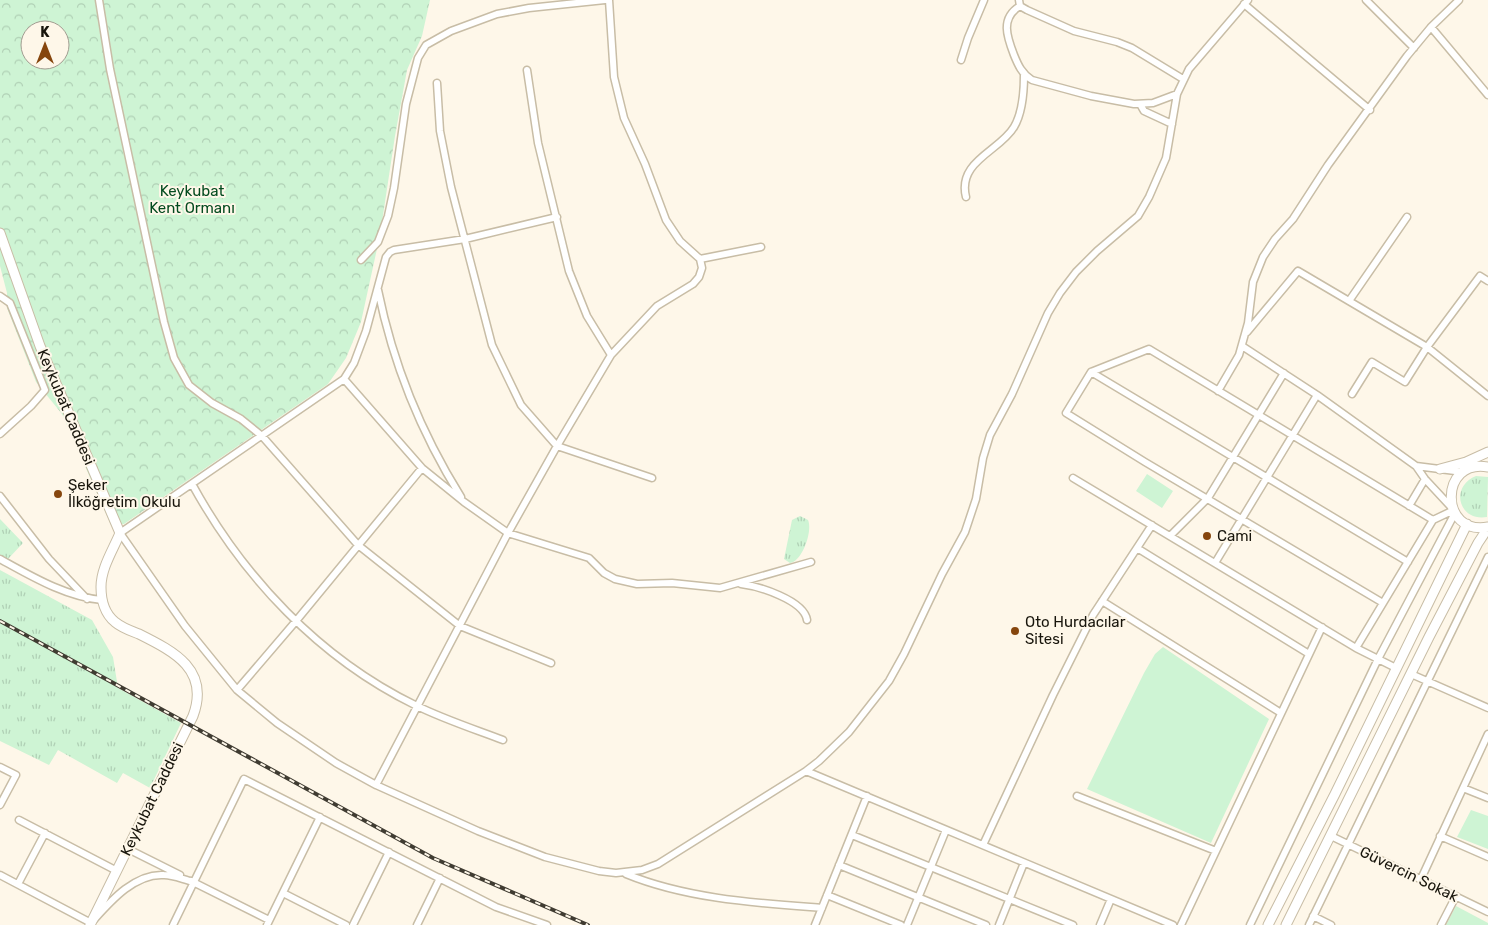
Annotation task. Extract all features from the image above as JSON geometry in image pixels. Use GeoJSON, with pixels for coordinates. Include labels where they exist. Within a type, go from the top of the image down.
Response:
{"type":"FeatureCollection","features":[{"type":"Feature","properties":{"kind":"street"},"geometry":{"type":"LineString","coordinates":[[99,0],[112,78],[164,322],[174,358],[185,380],[193,389],[212,403],[242,419],[262,436],[358,545],[460,626],[551,663]]}},
{"type":"Feature","properties":{"kind":"street"},"geometry":{"type":"LineString","coordinates":[[361,260],[378,242],[388,216],[406,104],[418,58],[426,45],[450,30],[497,14],[529,8],[605,0]]}},
{"type":"Feature","properties":{"kind":"street"},"geometry":{"type":"LineString","coordinates":[[376,785],[508,533],[611,355],[657,306],[696,281],[702,268],[700,259],[687,248],[669,227],[645,164],[624,118],[614,76],[610,0]]}},
{"type":"Feature","properties":{"kind":"street"},"geometry":{"type":"LineString","coordinates":[[961,60],[984,0]]}},
{"type":"Feature","properties":{"kind":"street"},"geometry":{"type":"LineString","coordinates":[[1366,0],[1414,48]]}},
{"type":"Feature","properties":{"kind":"street"},"geometry":{"type":"LineString","coordinates":[[1218,391],[1233,367],[1242,346],[1246,333],[1253,282],[1263,257],[1414,48],[1431,27],[1459,0]]}},
{"type":"Feature","properties":{"kind":"street"},"geometry":{"type":"LineString","coordinates":[[120,533],[185,626],[237,690],[299,738],[336,763],[376,785],[478,831],[533,853],[599,871],[625,873],[642,870],[658,864],[806,771],[830,752],[879,695],[897,668],[965,532],[976,499],[983,458],[990,434],[1012,394],[1048,313],[1076,272],[1142,210],[1162,168],[1169,146],[1177,94],[1183,79],[1189,69],[1246,2],[1370,110]]}},
{"type":"Feature","properties":{"kind":"street"},"geometry":{"type":"LineString","coordinates":[[1177,94],[1153,103],[1140,104],[1066,90],[1036,82],[1024,75],[1019,66],[1006,32],[1008,18],[1019,3],[1074,31],[1118,42],[1132,48],[1183,79]]}},
{"type":"Feature","properties":{"kind":"street"},"geometry":{"type":"LineString","coordinates":[[1431,27],[1488,95]]}},
{"type":"Feature","properties":{"kind":"street"},"geometry":{"type":"LineString","coordinates":[[527,70],[538,144],[557,217],[564,254],[575,288],[591,323],[611,355]]}},
{"type":"Feature","properties":{"kind":"street"},"geometry":{"type":"LineString","coordinates":[[966,196],[966,182],[973,167],[985,153],[1004,139],[1017,121],[1023,96],[1024,75]]}},
{"type":"Feature","properties":{"kind":"street"},"geometry":{"type":"LineString","coordinates":[[437,83],[440,132],[451,188],[492,345],[520,405],[557,446],[652,478]]}},
{"type":"Feature","properties":{"kind":"street"},"geometry":{"type":"LineString","coordinates":[[1140,104],[1144,111],[1172,124]]}},
{"type":"Feature","properties":{"kind":"street"},"geometry":{"type":"LineString","coordinates":[[1349,301],[1407,216]]}},
{"type":"Feature","properties":{"kind":"street"},"geometry":{"type":"LineString","coordinates":[[0,559],[35,578],[87,599],[102,600],[102,575],[120,533],[344,379],[360,347],[386,257],[392,251],[465,239],[557,217]]}},
{"type":"Feature","properties":{"kind":"street","name":"Keykubat Caddesi"},"geometry":{"type":"LineString","coordinates":[[0,233],[40,346],[120,533]]}},
{"type":"Feature","properties":{"kind":"street"},"geometry":{"type":"LineString","coordinates":[[700,259],[761,246]]}},
{"type":"Feature","properties":{"kind":"street"},"geometry":{"type":"LineString","coordinates":[[1246,333],[1298,271],[1427,347],[1488,396]]}},
{"type":"Feature","properties":{"kind":"street"},"geometry":{"type":"LineString","coordinates":[[1352,394],[1372,362],[1406,382],[1427,347],[1480,276],[1488,281]]}},
{"type":"Feature","properties":{"kind":"street"},"geometry":{"type":"LineString","coordinates":[[377,286],[392,347],[413,405],[440,462],[464,502]]}},
{"type":"Feature","properties":{"kind":"street"},"geometry":{"type":"LineString","coordinates":[[0,296],[10,304],[45,390]]}},
{"type":"Feature","properties":{"kind":"street"},"geometry":{"type":"LineString","coordinates":[[1242,346],[1317,395],[1416,466],[1467,524],[1488,527]]}},
{"type":"Feature","properties":{"kind":"street"},"geometry":{"type":"LineString","coordinates":[[1383,603],[1066,413],[1091,372],[1149,349],[1433,520]]}},
{"type":"Feature","properties":{"kind":"street"},"geometry":{"type":"LineString","coordinates":[[1091,372],[1408,562]]}},
{"type":"Feature","properties":{"kind":"street"},"geometry":{"type":"LineString","coordinates":[[1170,536],[1208,498],[1284,373]]}},
{"type":"Feature","properties":{"kind":"street"},"geometry":{"type":"LineString","coordinates":[[0,434],[30,406],[54,378]]}},
{"type":"Feature","properties":{"kind":"street"},"geometry":{"type":"LineString","coordinates":[[344,379],[422,468],[464,502],[508,533],[589,558],[604,573],[622,582],[637,584],[672,583],[713,588],[738,583],[811,562]]}},
{"type":"Feature","properties":{"kind":"street"},"geometry":{"type":"LineString","coordinates":[[1215,563],[1317,395]]}},
{"type":"Feature","properties":{"kind":"street"},"geometry":{"type":"LineString","coordinates":[[1440,469],[1466,462],[1488,452]]}},
{"type":"Feature","properties":{"kind":"street"},"geometry":{"type":"LineString","coordinates":[[1416,466],[1463,472]]}},
{"type":"Feature","properties":{"kind":"street"},"geometry":{"type":"LineString","coordinates":[[1250,925],[1378,659],[1454,510],[1451,491],[1455,480],[1463,472],[1473,467],[1487,466]]}},
{"type":"Feature","properties":{"kind":"street"},"geometry":{"type":"LineString","coordinates":[[237,690],[422,468]]}},
{"type":"Feature","properties":{"kind":"street"},"geometry":{"type":"LineString","coordinates":[[1074,478],[1356,648],[1396,668]]}},
{"type":"Feature","properties":{"kind":"street"},"geometry":{"type":"LineString","coordinates":[[1410,506],[1426,479]]}},
{"type":"Feature","properties":{"kind":"street"},"geometry":{"type":"LineString","coordinates":[[192,484],[214,522],[238,557],[296,621],[328,649],[380,686],[416,706],[503,740]]}},
{"type":"Feature","properties":{"kind":"street"},"geometry":{"type":"LineString","coordinates":[[0,496],[49,559],[87,599]]}},
{"type":"Feature","properties":{"kind":"street"},"geometry":{"type":"LineString","coordinates":[[1356,648],[1433,520],[1454,510]]}},
{"type":"Feature","properties":{"kind":"street"},"geometry":{"type":"LineString","coordinates":[[1268,925],[1467,524]]}},
{"type":"Feature","properties":{"kind":"street"},"geometry":{"type":"LineString","coordinates":[[983,845],[1053,695],[1093,615],[1152,525]]}},
{"type":"Feature","properties":{"kind":"street"},"geometry":{"type":"LineString","coordinates":[[1286,925],[1411,674],[1488,527]]}},
{"type":"Feature","properties":{"kind":"street"},"geometry":{"type":"LineString","coordinates":[[1137,548],[1309,654]]}},
{"type":"Feature","properties":{"kind":"street"},"geometry":{"type":"LineString","coordinates":[[1309,925],[1488,557]]}},
{"type":"Feature","properties":{"kind":"street"},"geometry":{"type":"LineString","coordinates":[[738,583],[763,589],[784,598],[804,610],[807,620]]}},
{"type":"Feature","properties":{"kind":"street","name":"Keykubat Caddesi"},"geometry":{"type":"LineString","coordinates":[[91,924],[193,716],[198,701],[198,686],[188,666],[163,648],[115,622],[107,613],[102,600]]}},
{"type":"Feature","properties":{"kind":"street"},"geometry":{"type":"LineString","coordinates":[[1102,601],[1281,713]]}},
{"type":"Feature","properties":{"kind":"street"},"geometry":{"type":"LineString","coordinates":[[1181,925],[1322,627]]}},
{"type":"Feature","properties":{"kind":"street"},"geometry":{"type":"LineString","coordinates":[[1411,674],[1488,708]]}},
{"type":"Feature","properties":{"kind":"street"},"geometry":{"type":"LineString","coordinates":[[1420,880],[1488,734]]}},
{"type":"Feature","properties":{"kind":"street"},"geometry":{"type":"LineString","coordinates":[[0,767],[16,776],[0,805]]}},
{"type":"Feature","properties":{"kind":"street"},"geometry":{"type":"LineString","coordinates":[[806,771],[1172,925]]}},
{"type":"Feature","properties":{"kind":"street"},"geometry":{"type":"LineString","coordinates":[[173,925],[244,779],[496,907],[547,925]]}},
{"type":"Feature","properties":{"kind":"street"},"geometry":{"type":"LineString","coordinates":[[1463,788],[1488,798]]}},
{"type":"Feature","properties":{"kind":"street"},"geometry":{"type":"LineString","coordinates":[[816,925],[867,796]]}},
{"type":"Feature","properties":{"kind":"street"},"geometry":{"type":"LineString","coordinates":[[1077,796],[1216,851]]}},
{"type":"Feature","properties":{"kind":"street"},"geometry":{"type":"LineString","coordinates":[[128,849],[194,882],[268,923],[320,817]]}},
{"type":"Feature","properties":{"kind":"street"},"geometry":{"type":"LineString","coordinates":[[19,820],[117,871]]}},
{"type":"Feature","properties":{"kind":"street"},"geometry":{"type":"LineString","coordinates":[[907,925],[946,830]]}},
{"type":"Feature","properties":{"kind":"street"},"geometry":{"type":"LineString","coordinates":[[18,884],[45,833]]}},
{"type":"Feature","properties":{"kind":"street"},"geometry":{"type":"LineString","coordinates":[[852,835],[1073,925]]}},
{"type":"Feature","properties":{"kind":"street","name":"Güvercin Sokak"},"geometry":{"type":"LineString","coordinates":[[1331,836],[1488,912]]}},
{"type":"Feature","properties":{"kind":"street"},"geometry":{"type":"LineString","coordinates":[[1440,836],[1488,857]]}},
{"type":"Feature","properties":{"kind":"street"},"geometry":{"type":"LineString","coordinates":[[353,925],[388,852]]}},
{"type":"Feature","properties":{"kind":"street"},"geometry":{"type":"LineString","coordinates":[[999,925],[1024,862]]}},
{"type":"Feature","properties":{"kind":"street"},"geometry":{"type":"LineString","coordinates":[[839,865],[986,925]]}},
{"type":"Feature","properties":{"kind":"street"},"geometry":{"type":"LineString","coordinates":[[625,873],[659,886],[684,892],[822,908]]}},
{"type":"Feature","properties":{"kind":"street"},"geometry":{"type":"LineString","coordinates":[[0,875],[91,924],[122,892],[144,878],[163,875],[194,882]]}},
{"type":"Feature","properties":{"kind":"street"},"geometry":{"type":"LineString","coordinates":[[417,925],[440,878]]}},
{"type":"Feature","properties":{"kind":"street"},"geometry":{"type":"LineString","coordinates":[[283,893],[346,925]]}},
{"type":"Feature","properties":{"kind":"street"},"geometry":{"type":"LineString","coordinates":[[827,895],[901,925]]}},
{"type":"Feature","properties":{"kind":"street"},"geometry":{"type":"LineString","coordinates":[[1441,925],[1456,896]]}},
{"type":"Feature","properties":{"kind":"street"},"geometry":{"type":"LineString","coordinates":[[1100,925],[1111,899]]}},
{"type":"Feature","properties":{"kind":"street"},"geometry":{"type":"LineString","coordinates":[[1313,916],[1331,925]]}},
{"type":"Feature","properties":{"kind":"green space","name":"Keykubat Kent Ormanı"},"geometry":{"type":"Polygon","coordinates":[[[0,0],[430,0],[422,36],[407,70],[380,235],[361,322],[346,358],[328,384],[124,524],[111,525],[62,414],[36,382],[7,308],[7,293],[0,266],[0,0]]]}},
{"type":"Feature","properties":{"kind":"green space"},"geometry":{"type":"Polygon","coordinates":[[[1147,474],[1173,491],[1162,508],[1136,491],[1147,474]]]}},
{"type":"Feature","properties":{"kind":"green space"},"geometry":{"type":"Polygon","coordinates":[[[1476,476],[1488,477],[1487,517],[1477,517],[1470,514],[1461,503],[1460,495],[1462,488],[1476,476]]]}},
{"type":"Feature","properties":{"kind":"green space"},"geometry":{"type":"Polygon","coordinates":[[[800,516],[808,520],[808,538],[799,557],[790,563],[784,559],[792,520],[800,516]]]}},
{"type":"Feature","properties":{"kind":"green space"},"geometry":{"type":"Polygon","coordinates":[[[0,519],[23,543],[8,559],[0,555],[0,519]]]}},
{"type":"Feature","properties":{"kind":"green space"},"geometry":{"type":"Polygon","coordinates":[[[0,570],[92,620],[113,657],[118,688],[181,723],[150,788],[123,773],[117,783],[58,750],[49,765],[0,741],[0,570]]]}},
{"type":"Feature","properties":{"kind":"green space"},"geometry":{"type":"Polygon","coordinates":[[[1163,647],[1269,719],[1211,843],[1087,789],[1144,673],[1155,654],[1163,647]]]}},
{"type":"Feature","properties":{"kind":"green space"},"geometry":{"type":"Polygon","coordinates":[[[1471,810],[1488,816],[1488,849],[1457,837],[1471,810]]]}},
{"type":"Feature","properties":{"kind":"green space"},"geometry":{"type":"Polygon","coordinates":[[[1456,906],[1488,923],[1488,925],[1446,925],[1456,906]]]}},
{"type":"Feature","properties":{"kind":"railway"},"geometry":{"type":"LineString","coordinates":[[0,621],[433,858],[588,925]]}},
{"type":"Feature","properties":{"kind":"place","name":"Şeker İlköğretim Okulu"},"geometry":{"type":"Point","coordinates":[58,494]}},
{"type":"Feature","properties":{"kind":"place","name":"Cami"},"geometry":{"type":"Point","coordinates":[1207,536]}},
{"type":"Feature","properties":{"kind":"place","name":"Oto Hurdacılar Sitesi"},"geometry":{"type":"Point","coordinates":[1015,631]}}]}
